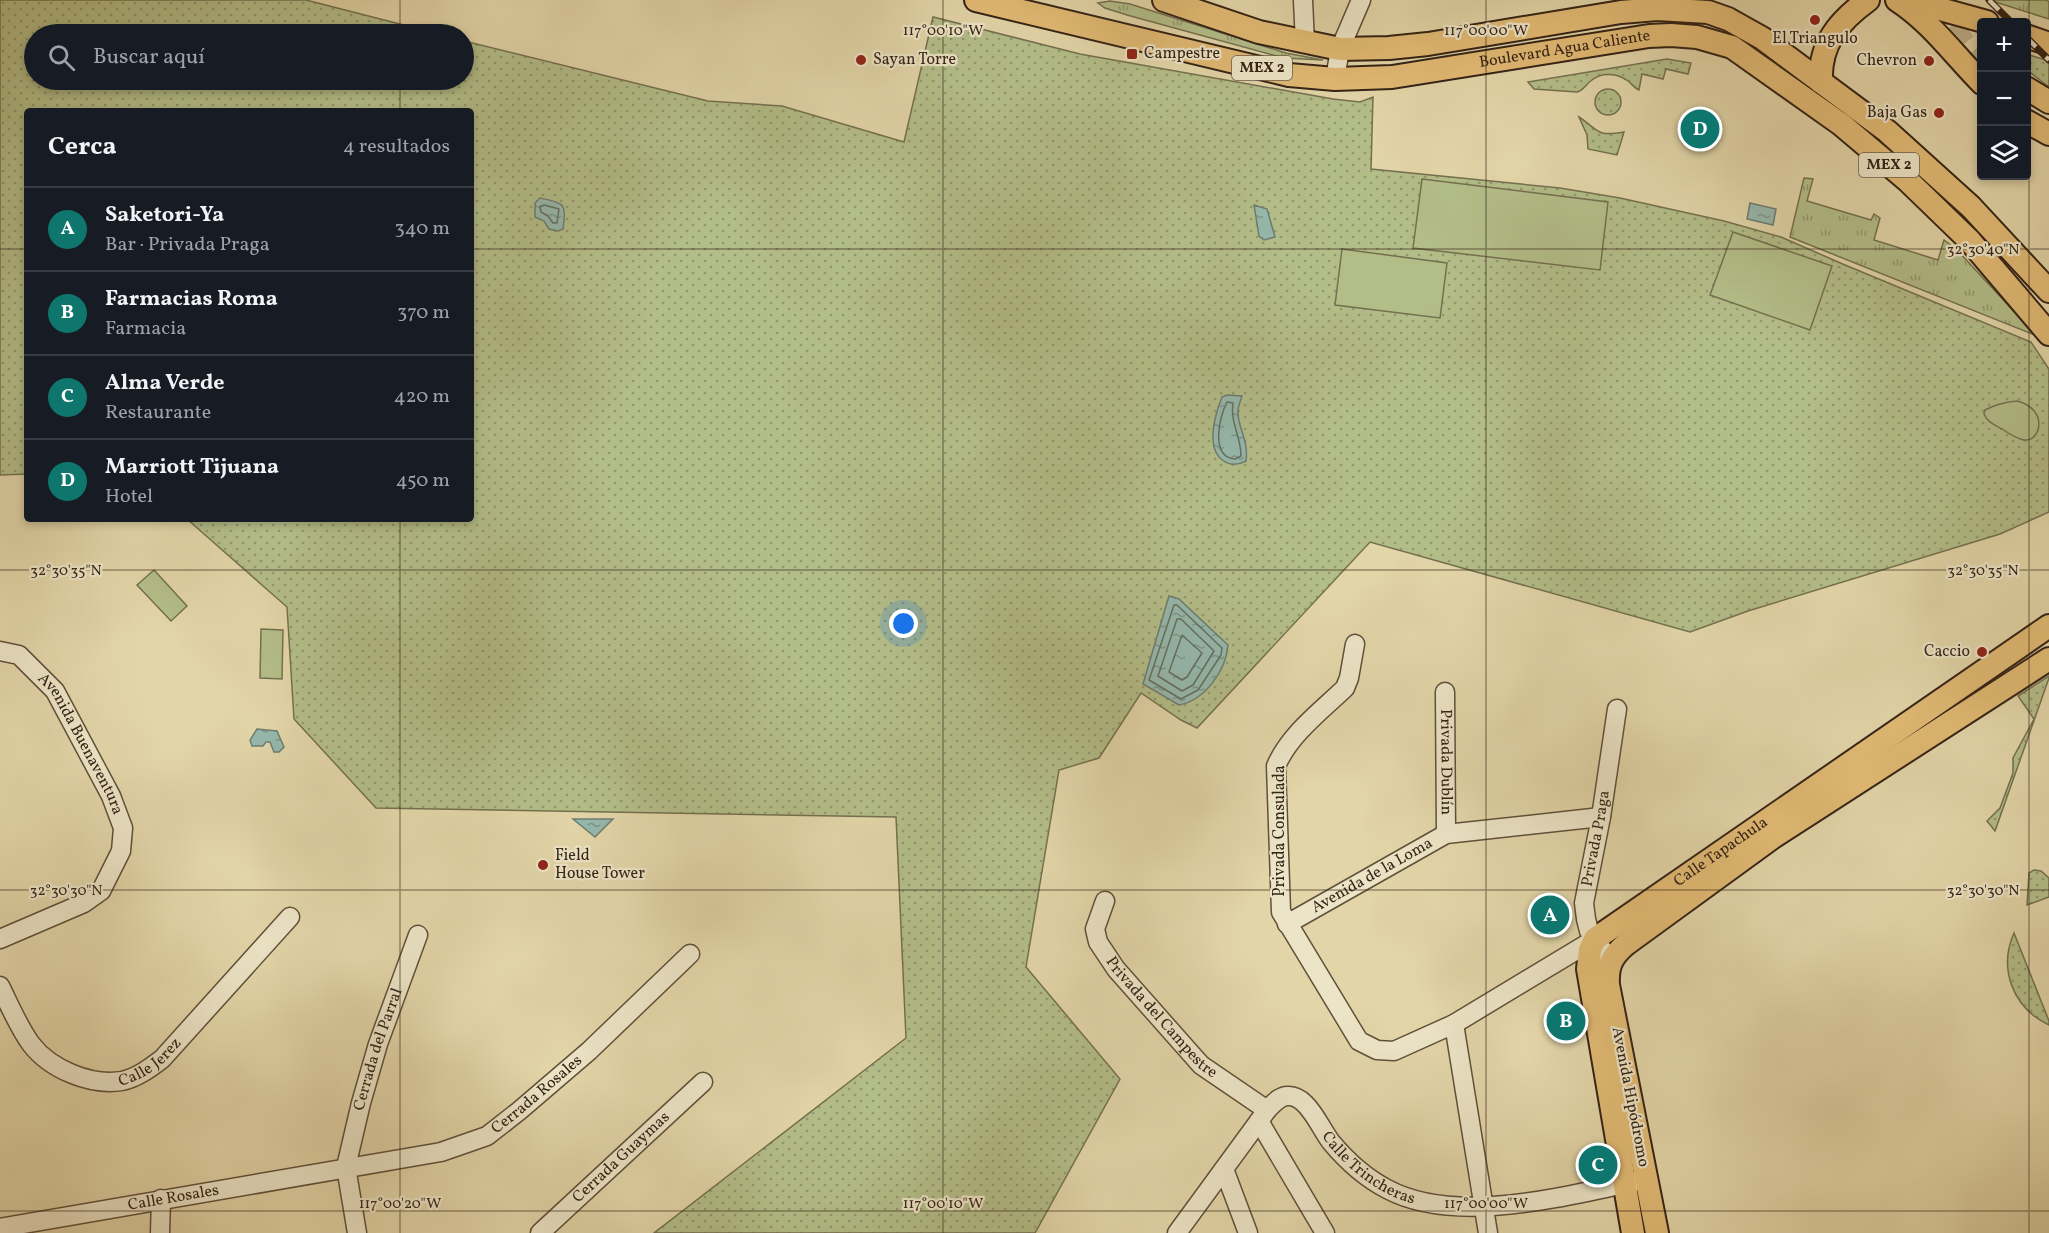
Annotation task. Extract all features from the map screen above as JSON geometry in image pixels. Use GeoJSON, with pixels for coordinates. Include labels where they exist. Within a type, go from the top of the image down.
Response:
{"type":"FeatureCollection","features":[{"type":"Feature","properties":{"kind":"main road","name":"Boulevard Agua Caliente"},"geometry":{"type":"LineString","coordinates":[[976,0],[1289,75],[1335,79],[1392,77],[1649,36],[1697,37],[1732,47],[1842,125],[1907,180],[1970,241],[2049,334]]}},
{"type":"Feature","properties":{"kind":"main road","name":"Boulevard Agua Caliente"},"geometry":{"type":"LineString","coordinates":[[1164,0],[1259,32],[1340,49],[1428,44],[1621,12],[1657,9],[1708,12],[1753,32],[1887,131],[1971,207],[2049,291]]}},
{"type":"Feature","properties":{"kind":"main road"},"geometry":{"type":"LineString","coordinates":[[1697,37],[1701,21],[1708,12],[1733,0]]}},
{"type":"Feature","properties":{"kind":"main road"},"geometry":{"type":"LineString","coordinates":[[1821,82],[1820,62],[1827,43],[1845,19],[1868,0]]}},
{"type":"Feature","properties":{"kind":"main road"},"geometry":{"type":"LineString","coordinates":[[1897,0],[1977,66]]}},
{"type":"Feature","properties":{"kind":"main road"},"geometry":{"type":"LineString","coordinates":[[1907,0],[1974,14]]}},
{"type":"Feature","properties":{"kind":"main road"},"geometry":{"type":"LineString","coordinates":[[1974,14],[1973,10],[1994,18]]}},
{"type":"Feature","properties":{"kind":"main road"},"geometry":{"type":"LineString","coordinates":[[1946,42],[1946,27],[1950,21],[1974,14]]}},
{"type":"Feature","properties":{"kind":"main road"},"geometry":{"type":"LineString","coordinates":[[2031,38],[2049,44]]}},
{"type":"Feature","properties":{"kind":"main road"},"geometry":{"type":"LineString","coordinates":[[2031,91],[2049,102]]}},
{"type":"Feature","properties":{"kind":"main road"},"geometry":{"type":"LineString","coordinates":[[2031,108],[2049,118]]}},
{"type":"Feature","properties":{"kind":"main road"},"geometry":{"type":"LineString","coordinates":[[2031,124],[2049,134]]}},
{"type":"Feature","properties":{"kind":"main road","name":"Calle Tapachula"},"geometry":{"type":"LineString","coordinates":[[1595,939],[2049,626]]}},
{"type":"Feature","properties":{"kind":"main road","name":"Calle Tapachula"},"geometry":{"type":"LineString","coordinates":[[1610,960],[1626,944],[1773,837],[2049,659]]}},
{"type":"Feature","properties":{"kind":"main road","name":"Avenida Hipódromo"},"geometry":{"type":"LineString","coordinates":[[1595,939],[1590,950],[1588,969],[1633,1233]]}},
{"type":"Feature","properties":{"kind":"main road","name":"Avenida Hipódromo"},"geometry":{"type":"LineString","coordinates":[[1610,960],[1607,971],[1608,985],[1657,1233]]}},
{"type":"Feature","properties":{"kind":"street"},"geometry":{"type":"LineString","coordinates":[[1303,0],[1305,43]]}},
{"type":"Feature","properties":{"kind":"street"},"geometry":{"type":"LineString","coordinates":[[1335,79],[1340,49],[1361,0]]}},
{"type":"Feature","properties":{"kind":"street","name":"Privada Consulada"},"geometry":{"type":"LineString","coordinates":[[1355,644],[1345,688],[1292,740],[1276,766],[1280,896],[1281,912],[1287,924],[1359,1041],[1377,1050]]}},
{"type":"Feature","properties":{"kind":"street","name":"Avenida Buenaventura"},"geometry":{"type":"LineString","coordinates":[[0,651],[19,655],[56,691],[111,796],[123,828],[121,851],[101,891],[84,903],[0,939]]}},
{"type":"Feature","properties":{"kind":"street","name":"Privada Dublín"},"geometry":{"type":"LineString","coordinates":[[1445,692],[1446,834]]}},
{"type":"Feature","properties":{"kind":"street","name":"Privada Praga"},"geometry":{"type":"LineString","coordinates":[[1610,960],[1589,931],[1584,903],[1601,817],[1617,709]]}},
{"type":"Feature","properties":{"kind":"street","name":"Avenida de la Loma"},"geometry":{"type":"LineString","coordinates":[[1287,924],[1446,834],[1601,817]]}},
{"type":"Feature","properties":{"kind":"street","name":"Privada del Campestre"},"geometry":{"type":"LineString","coordinates":[[1105,901],[1095,929],[1098,942],[1116,969],[1201,1065],[1263,1115]]}},
{"type":"Feature","properties":{"kind":"street","name":"Calle Jerez"},"geometry":{"type":"LineString","coordinates":[[0,986],[31,1044],[49,1060],[74,1074],[97,1082],[123,1081],[143,1073],[162,1059],[290,917]]}},
{"type":"Feature","properties":{"kind":"street","name":"Cerrada del Parral"},"geometry":{"type":"LineString","coordinates":[[346,1167],[360,1103],[378,1044],[418,935]]}},
{"type":"Feature","properties":{"kind":"street","name":"Calle Tapachula"},"geometry":{"type":"LineString","coordinates":[[1377,1050],[1394,1051],[1454,1024],[1595,939]]}},
{"type":"Feature","properties":{"kind":"street","name":"Cerrada Rosales"},"geometry":{"type":"LineString","coordinates":[[346,1167],[441,1152],[487,1136],[589,1051],[690,954]]}},
{"type":"Feature","properties":{"kind":"street"},"geometry":{"type":"LineString","coordinates":[[1454,1024],[1488,1233]]}},
{"type":"Feature","properties":{"kind":"street","name":"Cerrada Guaymas"},"geometry":{"type":"LineString","coordinates":[[540,1233],[703,1083]]}},
{"type":"Feature","properties":{"kind":"street","name":"Calle Trincheras"},"geometry":{"type":"LineString","coordinates":[[1263,1115],[1279,1098],[1288,1095],[1297,1097],[1306,1105],[1332,1142],[1353,1165],[1387,1189],[1422,1202],[1453,1208],[1484,1207],[1563,1196],[1646,1179]]}},
{"type":"Feature","properties":{"kind":"street"},"geometry":{"type":"LineString","coordinates":[[1176,1233],[1263,1115],[1325,1233]]}},
{"type":"Feature","properties":{"kind":"street"},"geometry":{"type":"LineString","coordinates":[[346,1167],[357,1233]]}},
{"type":"Feature","properties":{"kind":"street","name":"Calle Rosales"},"geometry":{"type":"LineString","coordinates":[[0,1228],[346,1167]]}},
{"type":"Feature","properties":{"kind":"street"},"geometry":{"type":"LineString","coordinates":[[1224,1169],[1248,1233]]}},
{"type":"Feature","properties":{"kind":"street"},"geometry":{"type":"LineString","coordinates":[[160,1233],[161,1199]]}},
{"type":"Feature","properties":{"kind":"green space"},"geometry":{"type":"Polygon","coordinates":[[[0,0],[306,0],[400,24],[24,24],[24,90],[474,90],[474,43],[708,101],[782,106],[904,142],[933,17],[1080,54],[1333,99],[1360,102],[1373,97],[1371,169],[1560,188],[1620,198],[1724,221],[1781,237],[2031,342],[2049,369],[2049,512],[2000,534],[1748,611],[1690,632],[1370,542],[1197,728],[1141,693],[1099,758],[1059,770],[1026,967],[1120,1079],[1035,1233],[654,1233],[906,1038],[896,817],[376,808],[294,719],[287,607],[190,522],[474,522],[474,108],[24,108],[24,474],[0,475],[0,0]]]}},
{"type":"Feature","properties":{"kind":"green space"},"geometry":{"type":"Polygon","coordinates":[[[1989,0],[2047,0],[2049,19],[1989,0]]]}},
{"type":"Feature","properties":{"kind":"green space"},"geometry":{"type":"Polygon","coordinates":[[[1110,1],[1130,4],[1286,53],[1323,60],[1284,58],[1127,15],[1105,8],[1098,3],[1110,1]]]}},
{"type":"Feature","properties":{"kind":"green space"},"geometry":{"type":"Polygon","coordinates":[[[2031,56],[2049,61],[2049,87],[2031,73],[2031,56]]]}},
{"type":"Feature","properties":{"kind":"green space"},"geometry":{"type":"Polygon","coordinates":[[[1667,59],[1691,63],[1688,74],[1666,69],[1663,79],[1642,74],[1639,90],[1624,78],[1610,74],[1596,77],[1577,92],[1534,89],[1528,82],[1667,59]]]}},
{"type":"Feature","properties":{"kind":"green space"},"geometry":{"type":"Polygon","coordinates":[[[1608,89],[1617,93],[1621,102],[1617,111],[1608,115],[1599,111],[1595,102],[1599,93],[1608,89]]]}},
{"type":"Feature","properties":{"kind":"green space"},"geometry":{"type":"Polygon","coordinates":[[[1579,117],[1602,133],[1624,132],[1617,155],[1588,149],[1587,135],[1579,117]]]}},
{"type":"Feature","properties":{"kind":"green space"},"geometry":{"type":"Polygon","coordinates":[[[1804,178],[1813,179],[1807,201],[1871,220],[1874,214],[1880,218],[1874,240],[1938,260],[1944,240],[1957,250],[2037,336],[1790,237],[1804,178]]]}},
{"type":"Feature","properties":{"kind":"green space"},"geometry":{"type":"Polygon","coordinates":[[[1422,179],[1608,202],[1600,270],[1413,248],[1422,179]]]}},
{"type":"Feature","properties":{"kind":"green space"},"geometry":{"type":"Polygon","coordinates":[[[1733,232],[1832,266],[1810,330],[1710,295],[1733,232]]]}},
{"type":"Feature","properties":{"kind":"green space"},"geometry":{"type":"Polygon","coordinates":[[[1342,249],[1447,263],[1440,318],[1335,305],[1342,249]]]}},
{"type":"Feature","properties":{"kind":"green space"},"geometry":{"type":"Polygon","coordinates":[[[2017,401],[2027,405],[2038,417],[2038,431],[2030,439],[2024,440],[2013,436],[1992,423],[1984,414],[1985,410],[1993,406],[2017,401]]]}},
{"type":"Feature","properties":{"kind":"green space"},"geometry":{"type":"Polygon","coordinates":[[[154,570],[187,606],[171,621],[137,585],[154,570]]]}},
{"type":"Feature","properties":{"kind":"green space"},"geometry":{"type":"Polygon","coordinates":[[[261,629],[283,630],[282,679],[260,678],[261,629]]]}},
{"type":"Feature","properties":{"kind":"green space"},"geometry":{"type":"Polygon","coordinates":[[[2049,676],[1995,831],[1987,821],[2000,808],[2013,773],[2013,758],[2034,719],[2018,696],[2049,676]]]}},
{"type":"Feature","properties":{"kind":"green space"},"geometry":{"type":"Polygon","coordinates":[[[2034,870],[2041,871],[2049,878],[2049,897],[2027,905],[2029,873],[2034,870]]]}},
{"type":"Feature","properties":{"kind":"green space"},"geometry":{"type":"Polygon","coordinates":[[[2014,933],[2049,1025],[2026,1009],[2012,986],[2008,960],[2009,947],[2014,933]]]}},
{"type":"Feature","properties":{"kind":"water"},"geometry":{"type":"Polygon","coordinates":[[[540,198],[562,206],[564,209],[563,229],[558,231],[549,229],[544,221],[535,217],[535,203],[540,198]]]}},
{"type":"Feature","properties":{"kind":"water"},"geometry":{"type":"Polygon","coordinates":[[[1750,203],[1776,209],[1773,225],[1747,219],[1750,203]]]}},
{"type":"Feature","properties":{"kind":"water"},"geometry":{"type":"Polygon","coordinates":[[[1254,205],[1267,209],[1275,237],[1264,240],[1259,236],[1254,205]]]}},
{"type":"Feature","properties":{"kind":"water"},"geometry":{"type":"Polygon","coordinates":[[[1242,396],[1238,407],[1238,417],[1245,440],[1246,461],[1234,464],[1219,457],[1214,447],[1215,418],[1222,397],[1242,396]]]}},
{"type":"Feature","properties":{"kind":"water"},"geometry":{"type":"Polygon","coordinates":[[[1169,596],[1179,599],[1228,645],[1223,665],[1212,683],[1197,697],[1179,705],[1143,684],[1169,596]]]}},
{"type":"Feature","properties":{"kind":"water"},"geometry":{"type":"Polygon","coordinates":[[[257,729],[277,731],[284,747],[279,752],[274,752],[270,742],[266,742],[263,746],[252,746],[250,740],[257,729]]]}},
{"type":"Feature","properties":{"kind":"water"},"geometry":{"type":"Polygon","coordinates":[[[573,819],[613,819],[595,837],[573,819]]]}},
{"type":"Feature","properties":{"kind":"tunnel"},"geometry":{"type":"LineString","coordinates":[[1930,1],[1977,57]]}},
{"type":"Feature","properties":{"kind":"railway"},"geometry":{"type":"LineString","coordinates":[[1989,0],[2007,18]]}},
{"type":"Feature","properties":{"kind":"railway"},"geometry":{"type":"LineString","coordinates":[[2031,42],[2049,60]]}},
{"type":"Feature","properties":{"kind":"place","name":"El Triangulo"},"geometry":{"type":"Point","coordinates":[1815,20]}},
{"type":"Feature","properties":{"kind":"place","name":"Campestre"},"geometry":{"type":"Point","coordinates":[1132,54]}},
{"type":"Feature","properties":{"kind":"place","name":"Sayan Torre"},"geometry":{"type":"Point","coordinates":[861,60]}},
{"type":"Feature","properties":{"kind":"place","name":"Chevron"},"geometry":{"type":"Point","coordinates":[1929,61]}},
{"type":"Feature","properties":{"kind":"place","name":"Baja Gas"},"geometry":{"type":"Point","coordinates":[1939,113]}},
{"type":"Feature","properties":{"kind":"place","name":"Marriott Tijuana"},"geometry":{"type":"Point","coordinates":[1700,129]}},
{"type":"Feature","properties":{"kind":"place","name":"Caccio"},"geometry":{"type":"Point","coordinates":[1982,652]}},
{"type":"Feature","properties":{"kind":"place","name":"Field House Tower"},"geometry":{"type":"Point","coordinates":[543,865]}},
{"type":"Feature","properties":{"kind":"place","name":"Saketori-Ya"},"geometry":{"type":"Point","coordinates":[1550,915]}},
{"type":"Feature","properties":{"kind":"place","name":"Farmacias Roma"},"geometry":{"type":"Point","coordinates":[1566,1021]}},
{"type":"Feature","properties":{"kind":"place","name":"Alma Verde"},"geometry":{"type":"Point","coordinates":[1598,1165]}}]}
